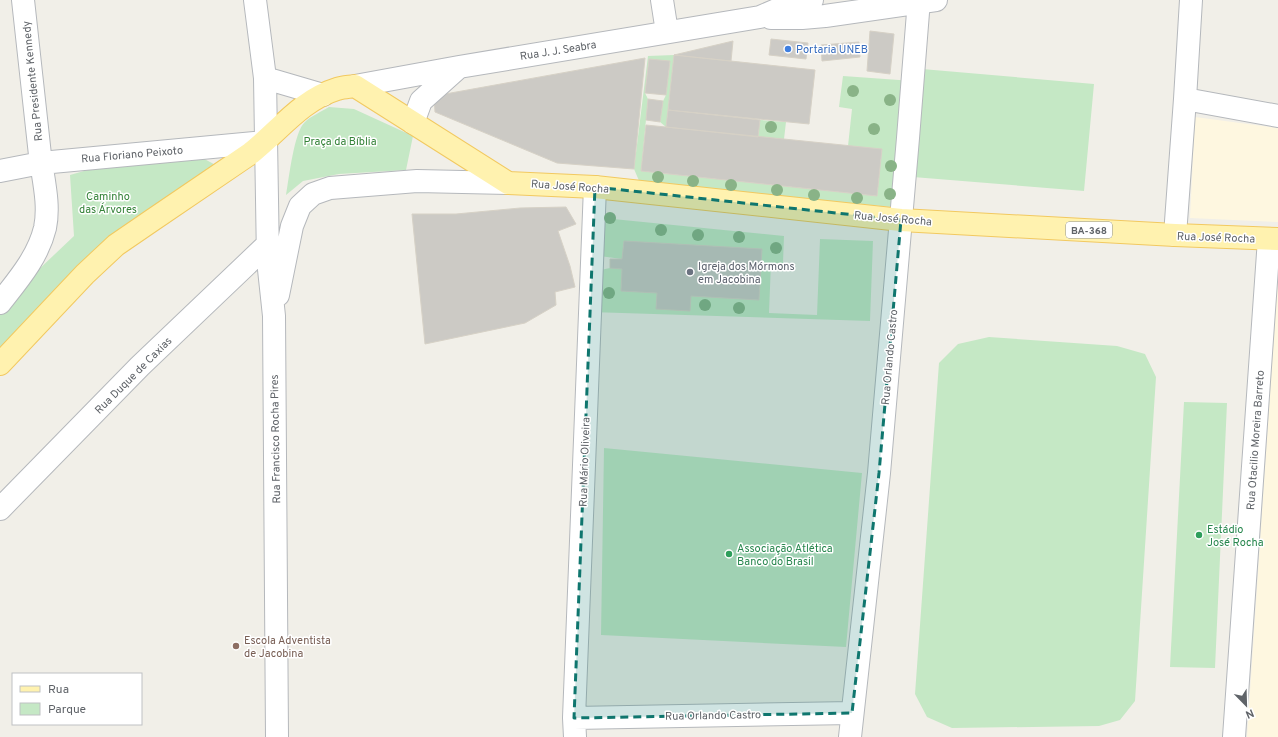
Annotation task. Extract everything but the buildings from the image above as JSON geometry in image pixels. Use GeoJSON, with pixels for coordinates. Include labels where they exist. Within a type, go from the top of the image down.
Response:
{"type":"FeatureCollection","features":[{"type":"Feature","properties":{"kind":"main road"},"geometry":{"type":"LineString","coordinates":[[0,364],[85,274],[116,245],[150,220],[258,148],[299,110],[311,101],[338,89],[356,86],[508,183]]}},
{"type":"Feature","properties":{"kind":"main road","name":"Rua José Rocha"},"geometry":{"type":"LineString","coordinates":[[508,183],[595,187],[901,220],[1273,239]]}},
{"type":"Feature","properties":{"kind":"street","name":"Rua Presidente Kennedy"},"geometry":{"type":"LineString","coordinates":[[23,0],[41,162]]}},
{"type":"Feature","properties":{"kind":"street","name":"Rua Francisco Rocha Pires"},"geometry":{"type":"LineString","coordinates":[[255,0],[264,78],[258,148],[274,316],[277,737]]}},
{"type":"Feature","properties":{"kind":"street"},"geometry":{"type":"LineString","coordinates":[[662,0],[667,32]]}},
{"type":"Feature","properties":{"kind":"street","name":"Rua J. J. Seabra"},"geometry":{"type":"LineString","coordinates":[[760,17],[781,8],[812,0]]}},
{"type":"Feature","properties":{"kind":"street"},"geometry":{"type":"LineString","coordinates":[[1174,235],[1191,0]]}},
{"type":"Feature","properties":{"kind":"street","name":"Rua J. J. Seabra"},"geometry":{"type":"LineString","coordinates":[[356,86],[459,67],[760,17],[784,19],[802,18],[925,1]]}},
{"type":"Feature","properties":{"kind":"street","name":"Rua Orlando Castro"},"geometry":{"type":"LineString","coordinates":[[850,737],[879,473],[901,220],[925,1]]}},
{"type":"Feature","properties":{"kind":"street"},"geometry":{"type":"LineString","coordinates":[[413,123],[421,101],[459,67]]}},
{"type":"Feature","properties":{"kind":"street"},"geometry":{"type":"LineString","coordinates":[[264,78],[322,95]]}},
{"type":"Feature","properties":{"kind":"street"},"geometry":{"type":"LineString","coordinates":[[1185,99],[1278,116]]}},
{"type":"Feature","properties":{"kind":"street","name":"Rua Floriano Peixoto"},"geometry":{"type":"LineString","coordinates":[[0,171],[41,162],[258,148]]}},
{"type":"Feature","properties":{"kind":"street"},"geometry":{"type":"LineString","coordinates":[[0,303],[26,270],[39,248],[45,226],[47,203],[41,162]]}},
{"type":"Feature","properties":{"kind":"street"},"geometry":{"type":"LineString","coordinates":[[274,316],[292,226],[300,206],[313,194],[330,188],[417,181],[508,183]]}},
{"type":"Feature","properties":{"kind":"street","name":"Rua Mário Oliveira"},"geometry":{"type":"LineString","coordinates":[[575,727],[595,187]]}},
{"type":"Feature","properties":{"kind":"street","name":"Rua Otacilio Moreira Barreto"},"geometry":{"type":"LineString","coordinates":[[1234,737],[1273,239]]}},
{"type":"Feature","properties":{"kind":"street","name":"Rua Duque de Caxias"},"geometry":{"type":"LineString","coordinates":[[0,509],[140,366],[268,244]]}},
{"type":"Feature","properties":{"kind":"street","name":"Rua Orlando Castro"},"geometry":{"type":"LineString","coordinates":[[575,727],[852,713]]}},
{"type":"Feature","properties":{"kind":"highlighted area"},"geometry":{"type":"Polygon","coordinates":[[[595,187],[901,220],[879,473],[852,713],[574,718],[595,187]]]}},
{"type":"Feature","properties":{"kind":"shaded area"},"geometry":{"type":"Polygon","coordinates":[[[1195,117],[1278,128],[1278,222],[1190,218],[1195,117]]]}},
{"type":"Feature","properties":{"kind":"shaded area"},"geometry":{"type":"Polygon","coordinates":[[[1278,274],[1278,737],[1247,737],[1278,274]]]}},
{"type":"Feature","properties":{"kind":"green space"},"geometry":{"type":"Polygon","coordinates":[[[674,55],[666,127],[660,122],[663,101],[666,95],[670,62],[649,59],[645,93],[648,99],[641,171],[877,196],[882,150],[848,146],[852,109],[839,107],[843,76],[913,81],[902,208],[640,183],[634,169],[648,56],[674,55]]]}},
{"type":"Feature","properties":{"kind":"green space"},"geometry":{"type":"Polygon","coordinates":[[[922,69],[1094,84],[1084,191],[913,177],[922,69]]]}},
{"type":"Feature","properties":{"kind":"green space","name":"Praça da Bíblia"},"geometry":{"type":"Polygon","coordinates":[[[329,107],[354,109],[413,136],[406,170],[339,174],[303,181],[286,195],[290,167],[301,127],[310,118],[329,107]]]}},
{"type":"Feature","properties":{"kind":"green space"},"geometry":{"type":"Polygon","coordinates":[[[760,120],[786,122],[784,139],[758,137],[760,120]]]}},
{"type":"Feature","properties":{"kind":"green space","name":"Caminho das Árvores"},"geometry":{"type":"Polygon","coordinates":[[[199,156],[221,168],[0,353],[0,312],[16,291],[74,236],[70,175],[91,169],[199,156]]]}},
{"type":"Feature","properties":{"kind":"green space"},"geometry":{"type":"Polygon","coordinates":[[[593,217],[784,236],[783,263],[771,263],[769,313],[817,315],[820,239],[873,241],[870,321],[590,312],[591,272],[610,268],[622,269],[621,291],[657,293],[656,309],[691,296],[759,300],[762,249],[624,241],[622,259],[592,255],[593,217]]]}},
{"type":"Feature","properties":{"kind":"green space"},"geometry":{"type":"Polygon","coordinates":[[[989,337],[1117,346],[1145,354],[1156,377],[1135,701],[1120,720],[1099,726],[952,728],[927,717],[915,694],[939,363],[958,344],[989,337]]]}},
{"type":"Feature","properties":{"kind":"green space","name":"Estádio José Rocha"},"geometry":{"type":"Polygon","coordinates":[[[1184,402],[1227,403],[1215,668],[1170,667],[1184,402]]]}},
{"type":"Feature","properties":{"kind":"green space","name":"Associação Atlética Banco do Brasil"},"geometry":{"type":"Polygon","coordinates":[[[604,448],[862,473],[846,647],[601,635],[604,448]]]}},
{"type":"Feature","properties":{"kind":"place","name":"Portaria UNEB"},"geometry":{"type":"Point","coordinates":[788,49]}},
{"type":"Feature","properties":{"kind":"place","name":"Igreja dos Mórmons em Jacobina"},"geometry":{"type":"Point","coordinates":[690,272]}},
{"type":"Feature","properties":{"kind":"place","name":"Estádio José Rocha"},"geometry":{"type":"Point","coordinates":[1199,535]}},
{"type":"Feature","properties":{"kind":"place","name":"Associação Atlética Banco do Brasil"},"geometry":{"type":"Point","coordinates":[729,554]}},
{"type":"Feature","properties":{"kind":"place","name":"Escola Adventista de Jacobina"},"geometry":{"type":"Point","coordinates":[236,646]}}]}
